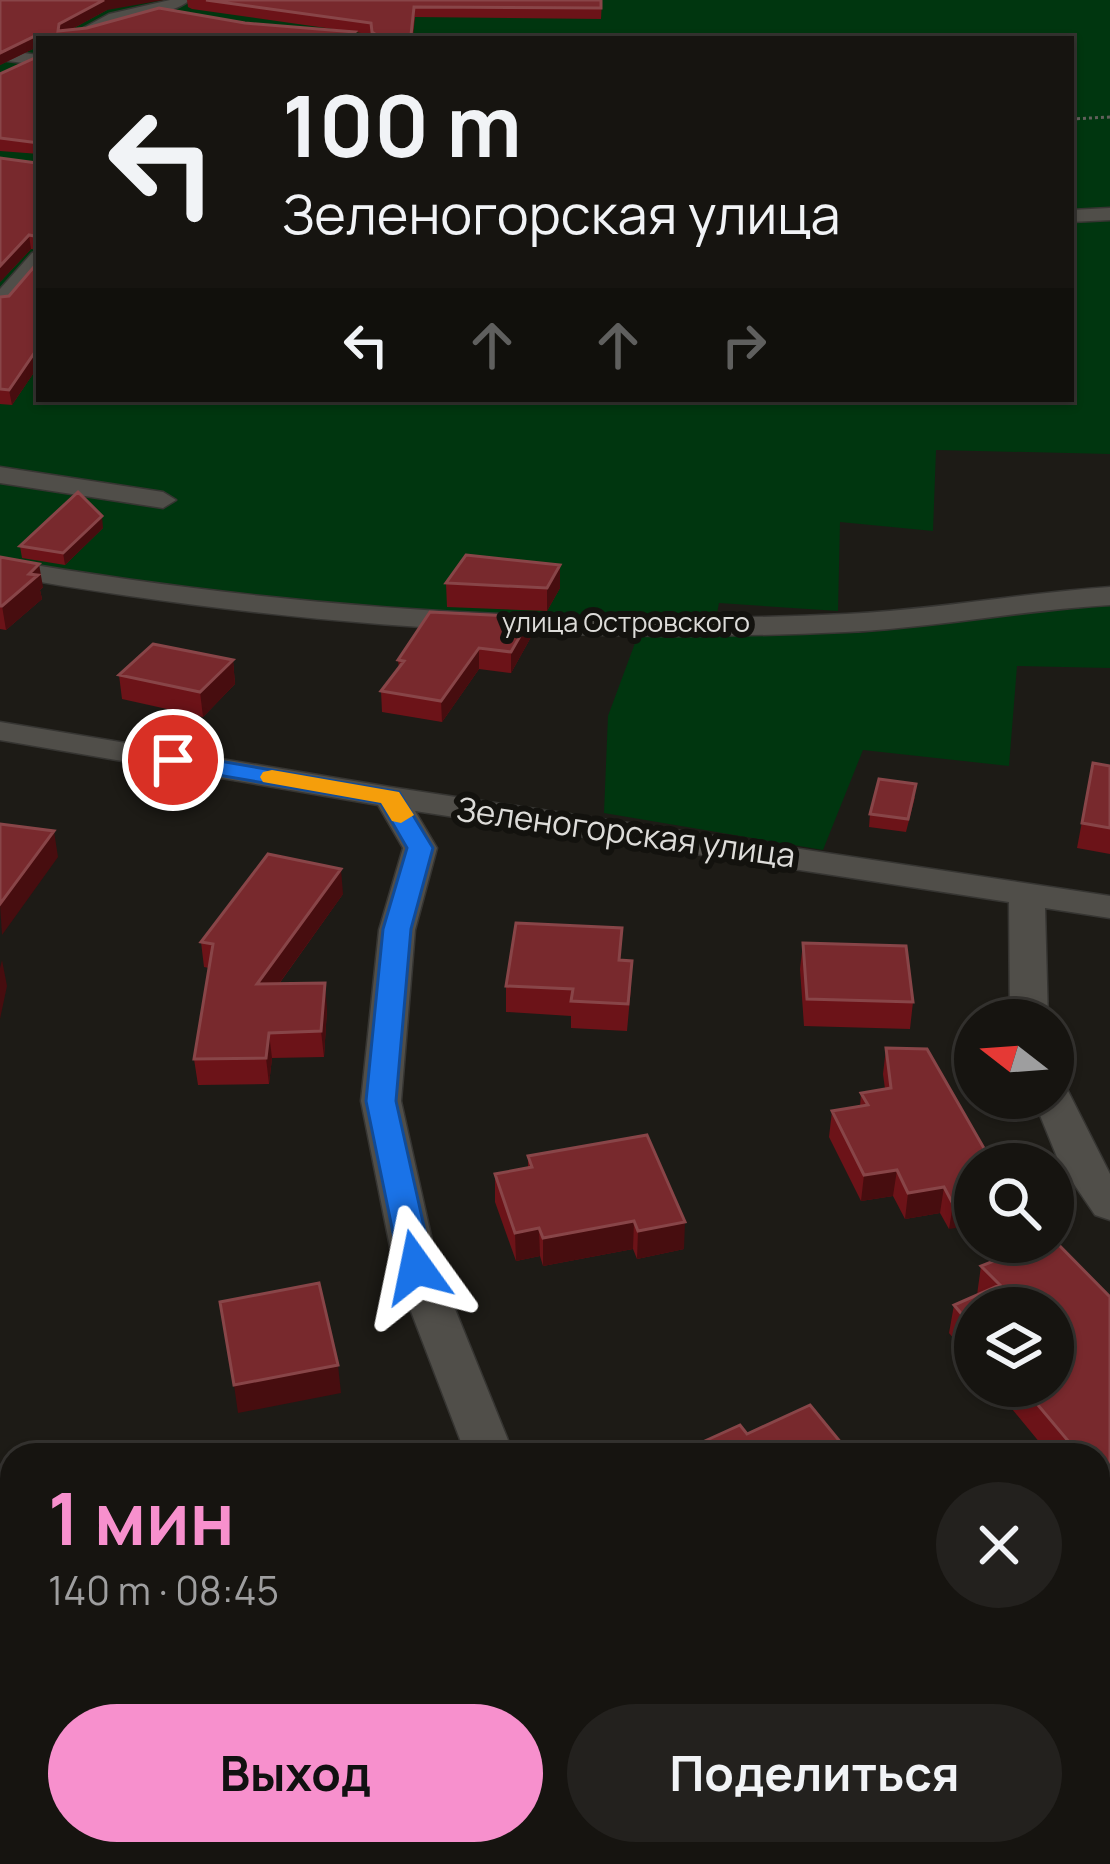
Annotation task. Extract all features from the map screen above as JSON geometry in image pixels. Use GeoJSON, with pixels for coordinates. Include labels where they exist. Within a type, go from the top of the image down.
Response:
{"type":"FeatureCollection","features":[{"type":"Feature","properties":{"kind":"street"},"geometry":{"type":"LineString","coordinates":[[77,36],[114,16],[179,8]]}},
{"type":"Feature","properties":{"kind":"street"},"geometry":{"type":"LineString","coordinates":[[0,55],[36,58]]}},
{"type":"Feature","properties":{"kind":"street"},"geometry":{"type":"LineString","coordinates":[[0,77],[36,59]]}},
{"type":"Feature","properties":{"kind":"street"},"geometry":{"type":"LineString","coordinates":[[1074,215],[1110,214]]}},
{"type":"Feature","properties":{"kind":"street"},"geometry":{"type":"LineString","coordinates":[[0,302],[36,260]]}},
{"type":"Feature","properties":{"kind":"street"},"geometry":{"type":"LineString","coordinates":[[0,476],[163,500]]}},
{"type":"Feature","properties":{"kind":"street","name":"улица Островского"},"geometry":{"type":"LineString","coordinates":[[0,567],[207,603],[530,626],[851,622],[1110,596]]}},
{"type":"Feature","properties":{"kind":"street","name":"Зеленогорская улица"},"geometry":{"type":"LineString","coordinates":[[0,731],[390,797],[1110,907]]}},
{"type":"Feature","properties":{"kind":"street"},"geometry":{"type":"LineString","coordinates":[[390,797],[420,848],[397,929],[381,1101],[416,1267],[485,1443]]}},
{"type":"Feature","properties":{"kind":"street"},"geometry":{"type":"LineString","coordinates":[[1025,892],[1029,999]]}},
{"type":"Feature","properties":{"kind":"street"},"geometry":{"type":"LineString","coordinates":[[1062,1119],[1080,1162],[1110,1205]]}},
{"type":"Feature","properties":{"kind":"path"},"geometry":{"type":"LineString","coordinates":[[1074,119],[1110,117]]}},
{"type":"Feature","properties":{"kind":"green space"},"geometry":{"type":"Polygon","coordinates":[[[0,0],[1110,0],[1110,454],[936,450],[933,531],[840,522],[838,611],[719,603],[716,619],[598,623],[245,601],[0,561],[0,0]]]}},
{"type":"Feature","properties":{"kind":"green space"},"geometry":{"type":"Polygon","coordinates":[[[1110,603],[1110,668],[1017,666],[1009,766],[863,750],[823,850],[604,813],[608,716],[638,635],[861,633],[1110,603]]]}},
{"type":"Feature","properties":{"kind":"building"},"geometry":{"type":"Polygon","coordinates":[[[0,0],[104,0],[59,24],[58,31],[159,8],[245,23],[355,32],[351,36],[35,36],[0,53],[0,0]]]}},
{"type":"Feature","properties":{"kind":"building"},"geometry":{"type":"Polygon","coordinates":[[[206,0],[601,0],[601,8],[414,7],[411,35],[416,36],[378,36],[371,23],[206,0]]]}},
{"type":"Feature","properties":{"kind":"building"},"geometry":{"type":"Polygon","coordinates":[[[36,57],[36,143],[0,138],[0,74],[36,57]]]}},
{"type":"Feature","properties":{"kind":"building"},"geometry":{"type":"Polygon","coordinates":[[[0,158],[36,163],[36,236],[29,235],[0,266],[0,158]]]}},
{"type":"Feature","properties":{"kind":"building"},"geometry":{"type":"Polygon","coordinates":[[[36,264],[36,350],[9,390],[0,389],[0,297],[9,296],[36,264]]]}},
{"type":"Feature","properties":{"kind":"building"},"geometry":{"type":"Polygon","coordinates":[[[78,492],[102,516],[63,553],[20,546],[78,492]]]}},
{"type":"Feature","properties":{"kind":"building"},"geometry":{"type":"Polygon","coordinates":[[[466,555],[560,565],[547,588],[446,583],[466,555]]]}},
{"type":"Feature","properties":{"kind":"building"},"geometry":{"type":"Polygon","coordinates":[[[0,557],[39,564],[29,574],[38,575],[2,606],[0,606],[0,557]]]}},
{"type":"Feature","properties":{"kind":"building"},"geometry":{"type":"Polygon","coordinates":[[[430,612],[531,617],[511,652],[479,648],[441,701],[381,691],[404,661],[398,660],[430,612]]]}},
{"type":"Feature","properties":{"kind":"building"},"geometry":{"type":"Polygon","coordinates":[[[153,644],[233,660],[200,692],[119,675],[153,644]]]}},
{"type":"Feature","properties":{"kind":"building"},"geometry":{"type":"Polygon","coordinates":[[[1093,763],[1110,766],[1110,828],[1082,823],[1093,763]]]}},
{"type":"Feature","properties":{"kind":"building"},"geometry":{"type":"Polygon","coordinates":[[[879,779],[916,784],[908,819],[870,814],[879,779]]]}},
{"type":"Feature","properties":{"kind":"building"},"geometry":{"type":"Polygon","coordinates":[[[0,824],[54,831],[0,904],[0,824]]]}},
{"type":"Feature","properties":{"kind":"building"},"geometry":{"type":"Polygon","coordinates":[[[268,854],[341,869],[257,984],[325,983],[321,1031],[269,1033],[266,1058],[194,1059],[213,944],[201,942],[268,854]]]}},
{"type":"Feature","properties":{"kind":"building"},"geometry":{"type":"Polygon","coordinates":[[[516,923],[622,928],[619,960],[632,961],[628,1004],[571,1001],[573,989],[506,986],[516,923]]]}},
{"type":"Feature","properties":{"kind":"building"},"geometry":{"type":"Polygon","coordinates":[[[803,943],[906,946],[913,1002],[807,999],[803,943]]]}},
{"type":"Feature","properties":{"kind":"building"},"geometry":{"type":"Polygon","coordinates":[[[886,1048],[927,1049],[954,1096],[954,1119],[967,1119],[981,1143],[954,1143],[954,1204],[944,1187],[908,1193],[897,1170],[864,1175],[832,1111],[868,1105],[861,1093],[891,1088],[886,1048]]]}},
{"type":"Feature","properties":{"kind":"building"},"geometry":{"type":"Polygon","coordinates":[[[647,1135],[685,1222],[638,1231],[634,1221],[543,1238],[539,1228],[515,1233],[495,1174],[532,1167],[528,1156],[647,1135]]]}},
{"type":"Feature","properties":{"kind":"building"},"geometry":{"type":"Polygon","coordinates":[[[1074,1260],[1110,1297],[1110,1443],[1070,1443],[1040,1407],[1074,1407],[1074,1287],[995,1287],[1000,1285],[981,1266],[1074,1260]]]}},
{"type":"Feature","properties":{"kind":"building"},"geometry":{"type":"Polygon","coordinates":[[[319,1283],[338,1365],[234,1385],[220,1302],[319,1283]]]}},
{"type":"Feature","properties":{"kind":"building"},"geometry":{"type":"Polygon","coordinates":[[[810,1405],[841,1443],[700,1443],[740,1425],[747,1434],[810,1405]]]}},
{"type":"Feature","properties":{"kind":"slow traffic"},"geometry":{"type":"LineString","coordinates":[[272,777],[390,797],[401,815]]}},
{"type":"Feature","properties":{"kind":"route"},"geometry":{"type":"LineString","coordinates":[[173,760],[390,797],[420,848],[397,929],[381,1101],[416,1267]]}}]}
